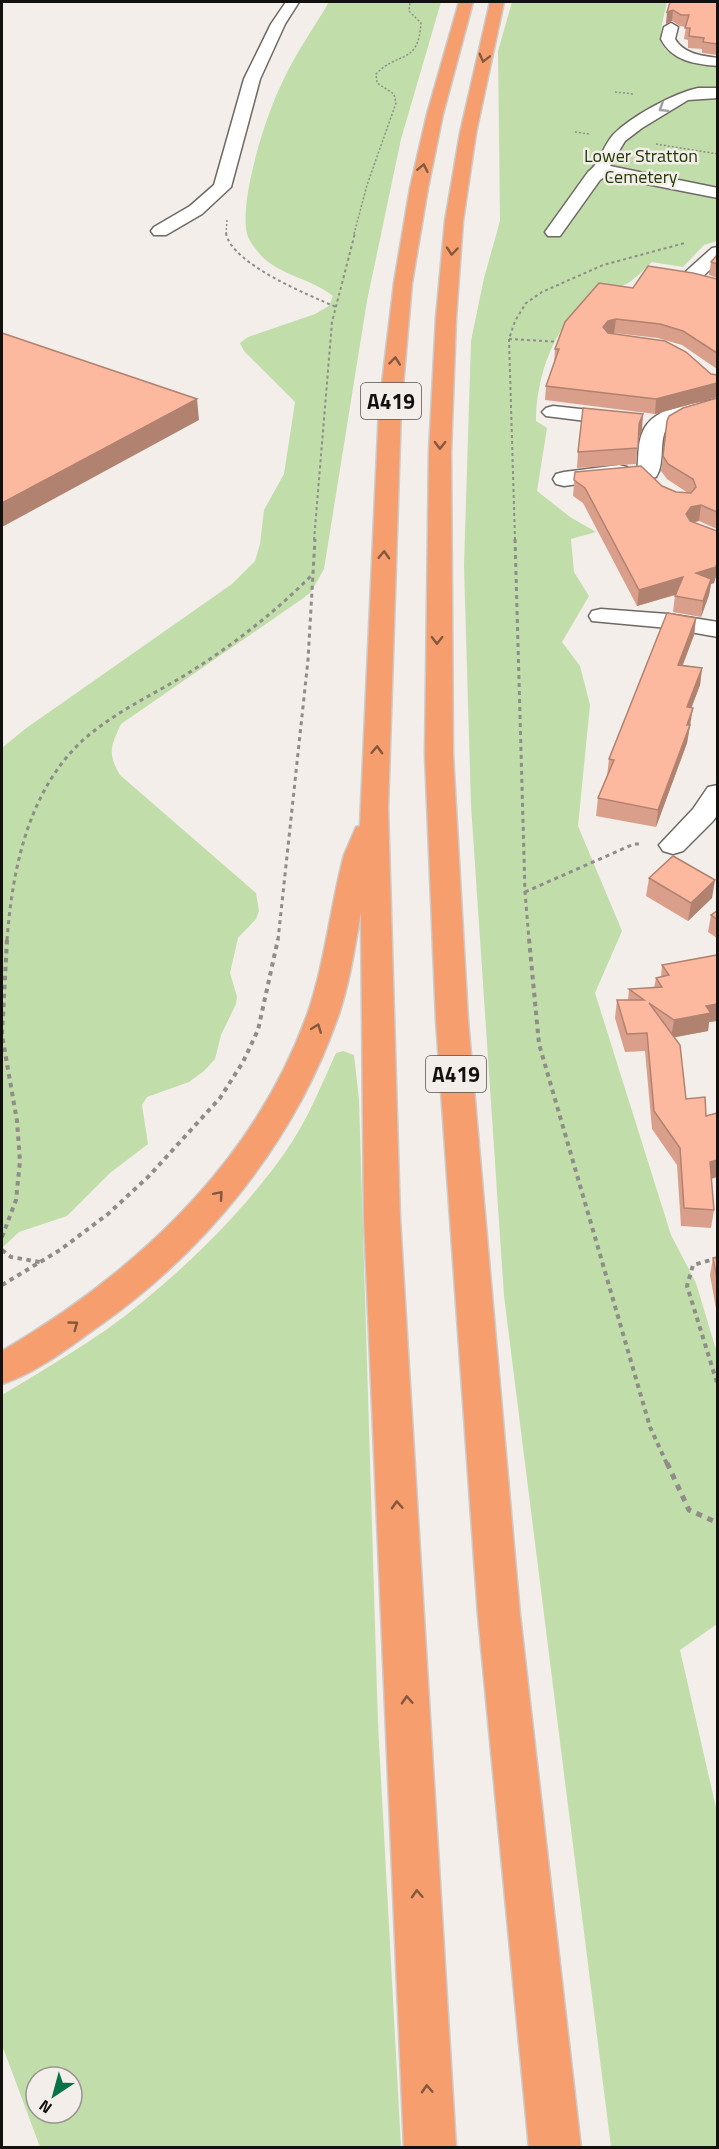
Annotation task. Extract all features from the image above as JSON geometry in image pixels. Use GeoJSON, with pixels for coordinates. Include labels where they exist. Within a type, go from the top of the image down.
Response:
{"type":"FeatureCollection","features":[{"type":"Feature","properties":{"kind":"highway","name":"A419"},"geometry":{"type":"LineString","coordinates":[[430,2148],[382,1219],[375,809],[390,409],[403,283],[419,188],[435,114],[466,2]]}},
{"type":"Feature","properties":{"kind":"highway","name":"A419"},"geometry":{"type":"LineString","coordinates":[[497,2],[468,133],[454,221],[447,308],[440,452],[439,755],[452,1020],[499,1615],[555,2148]]}},
{"type":"Feature","properties":{"kind":"highway","name":"A419"},"geometry":{"type":"LineString","coordinates":[[2,1369],[71,1328],[171,1245],[218,1198],[272,1125],[301,1070],[323,1013],[355,865],[375,809]]}},
{"type":"Feature","properties":{"kind":"street"},"geometry":{"type":"LineString","coordinates":[[160,231],[194,211],[222,187],[252,79],[278,24],[292,2]]}},
{"type":"Feature","properties":{"kind":"street"},"geometry":{"type":"LineString","coordinates":[[671,27],[668,39],[674,48],[690,57],[717,62]]}},
{"type":"Feature","properties":{"kind":"street"},"geometry":{"type":"LineString","coordinates":[[603,170],[602,165],[614,145],[636,125],[683,96],[717,93]]}},
{"type":"Feature","properties":{"kind":"street"},"geometry":{"type":"LineString","coordinates":[[554,232],[594,176],[603,170],[717,193]]}},
{"type":"Feature","properties":{"kind":"street"},"geometry":{"type":"LineString","coordinates":[[690,278],[717,252]]}},
{"type":"Feature","properties":{"kind":"street"},"geometry":{"type":"LineString","coordinates":[[670,272],[708,284]]}},
{"type":"Feature","properties":{"kind":"street"},"geometry":{"type":"LineString","coordinates":[[553,412],[658,423],[675,415],[717,405]]}},
{"type":"Feature","properties":{"kind":"street"},"geometry":{"type":"LineString","coordinates":[[564,479],[608,473],[652,479],[654,430],[658,423]]}},
{"type":"Feature","properties":{"kind":"street"},"geometry":{"type":"LineString","coordinates":[[602,616],[668,621],[717,630]]}},
{"type":"Feature","properties":{"kind":"street"},"geometry":{"type":"LineString","coordinates":[[673,845],[703,815],[717,793]]}},
{"type":"Feature","properties":{"kind":"path"},"geometry":{"type":"LineString","coordinates":[[2,1285],[40,1263],[108,1214],[186,1136],[220,1098],[243,1062],[258,1030],[278,942],[308,660],[312,575],[332,322],[367,185],[396,103],[394,94],[377,83],[376,74],[387,64],[411,55],[418,47],[421,23],[409,11],[410,2]]}},
{"type":"Feature","properties":{"kind":"path"},"geometry":{"type":"LineString","coordinates":[[194,211],[226,219],[226,236],[229,244],[241,255],[277,278],[336,307]]}},
{"type":"Feature","properties":{"kind":"path"},"geometry":{"type":"LineString","coordinates":[[686,243],[603,265],[542,292],[526,303],[515,321],[509,339],[525,892],[539,1044],[650,1427],[689,1510],[717,1523]]}},
{"type":"Feature","properties":{"kind":"path"},"geometry":{"type":"LineString","coordinates":[[509,339],[564,343]]}},
{"type":"Feature","properties":{"kind":"path"},"geometry":{"type":"LineString","coordinates":[[2,1237],[13,1213],[18,1173],[15,1111],[3,1042],[5,963],[9,914],[19,856],[34,811],[48,785],[70,753],[85,739],[118,715],[238,640],[277,610],[312,575]]}},
{"type":"Feature","properties":{"kind":"path"},"geometry":{"type":"LineString","coordinates":[[525,892],[634,844],[648,844],[658,838],[673,845]]}},
{"type":"Feature","properties":{"kind":"path"},"geometry":{"type":"LineString","coordinates":[[2,1250],[11,1257],[40,1263]]}},
{"type":"Feature","properties":{"kind":"path"},"geometry":{"type":"LineString","coordinates":[[717,1257],[693,1265],[687,1286],[717,1386]]}},
{"type":"Feature","properties":{"kind":"green space"},"geometry":{"type":"Polygon","coordinates":[[[329,2],[441,2],[401,139],[367,301],[324,569],[311,592],[302,599],[121,724],[112,750],[113,761],[120,775],[256,893],[259,911],[256,919],[238,938],[230,973],[237,997],[236,1004],[221,1035],[215,1059],[204,1071],[189,1082],[147,1097],[142,1105],[148,1144],[110,1173],[67,1216],[19,1232],[2,1248],[2,748],[25,729],[232,584],[255,561],[260,544],[264,510],[284,474],[295,402],[244,351],[240,343],[248,337],[315,314],[329,306],[333,296],[265,260],[248,237],[246,204],[261,138],[275,99],[286,74],[329,2]]]}},
{"type":"Feature","properties":{"kind":"green space","name":"Lower Stratton Cemetery"},"geometry":{"type":"Polygon","coordinates":[[[512,2],[667,2],[661,30],[663,46],[668,52],[684,59],[717,64],[717,241],[704,245],[683,267],[652,262],[628,283],[594,296],[580,307],[568,320],[550,351],[540,386],[536,421],[547,428],[537,491],[570,517],[596,532],[571,539],[574,572],[589,596],[562,642],[580,666],[590,705],[578,826],[622,931],[595,993],[671,1235],[696,1283],[717,1353],[717,1624],[680,1650],[717,1812],[717,2147],[611,2147],[504,1296],[471,805],[464,566],[471,341],[484,278],[500,221],[498,51],[512,2]]]}},
{"type":"Feature","properties":{"kind":"green space"},"geometry":{"type":"Polygon","coordinates":[[[343,1051],[354,1055],[359,1100],[378,1724],[401,2147],[40,2147],[32,2125],[84,2125],[84,2065],[24,2065],[24,2104],[2,2045],[2,1395],[106,1330],[180,1270],[226,1224],[268,1176],[294,1140],[336,1053],[343,1051]]]}},
{"type":"Feature","properties":{"kind":"building"},"geometry":{"type":"Polygon","coordinates":[[[670,2],[717,2],[717,44],[703,42],[704,38],[689,36],[690,28],[685,28],[689,15],[681,15],[673,10],[667,12],[670,2]]]}},
{"type":"Feature","properties":{"kind":"building"},"geometry":{"type":"Polygon","coordinates":[[[717,255],[717,264],[711,262],[717,255]]]}},
{"type":"Feature","properties":{"kind":"building"},"geometry":{"type":"Polygon","coordinates":[[[648,266],[717,279],[717,353],[683,331],[660,324],[616,319],[608,321],[603,327],[608,333],[665,341],[686,352],[711,374],[717,375],[717,383],[656,399],[546,386],[559,349],[555,349],[565,322],[599,283],[633,288],[648,266]]]}},
{"type":"Feature","properties":{"kind":"building"},"geometry":{"type":"Polygon","coordinates":[[[2,333],[197,399],[2,503],[2,333]]]}},
{"type":"Feature","properties":{"kind":"building"},"geometry":{"type":"Polygon","coordinates":[[[717,398],[717,512],[701,505],[691,507],[686,514],[690,521],[717,531],[716,567],[696,573],[711,579],[703,601],[675,596],[683,577],[639,590],[585,488],[574,480],[575,472],[641,466],[662,486],[676,492],[691,493],[696,487],[693,479],[668,464],[663,456],[667,421],[669,416],[683,408],[717,398]]]}},
{"type":"Feature","properties":{"kind":"building"},"geometry":{"type":"Polygon","coordinates":[[[583,408],[643,414],[639,424],[638,448],[578,452],[583,408]]]}},
{"type":"Feature","properties":{"kind":"building"},"geometry":{"type":"Polygon","coordinates":[[[667,613],[696,618],[678,665],[702,668],[687,707],[693,708],[687,725],[690,725],[658,810],[598,798],[614,760],[609,759],[667,613]]]}},
{"type":"Feature","properties":{"kind":"building"},"geometry":{"type":"Polygon","coordinates":[[[673,856],[715,880],[691,903],[649,878],[673,856]]]}},
{"type":"Feature","properties":{"kind":"building"},"geometry":{"type":"Polygon","coordinates":[[[717,911],[717,919],[711,915],[717,911]]]}},
{"type":"Feature","properties":{"kind":"building"},"geometry":{"type":"Polygon","coordinates":[[[717,955],[717,1004],[706,1006],[711,1013],[674,1020],[649,1003],[680,1045],[686,1099],[705,1097],[706,1116],[717,1113],[717,1160],[710,1162],[714,1210],[684,1208],[680,1148],[654,1111],[647,1033],[627,1034],[617,1000],[644,1000],[629,989],[662,987],[656,978],[669,975],[662,965],[717,955]]]}},
{"type":"Feature","properties":{"kind":"building"},"geometry":{"type":"Polygon","coordinates":[[[713,1258],[717,1258],[717,1279],[713,1258]]]}}]}
